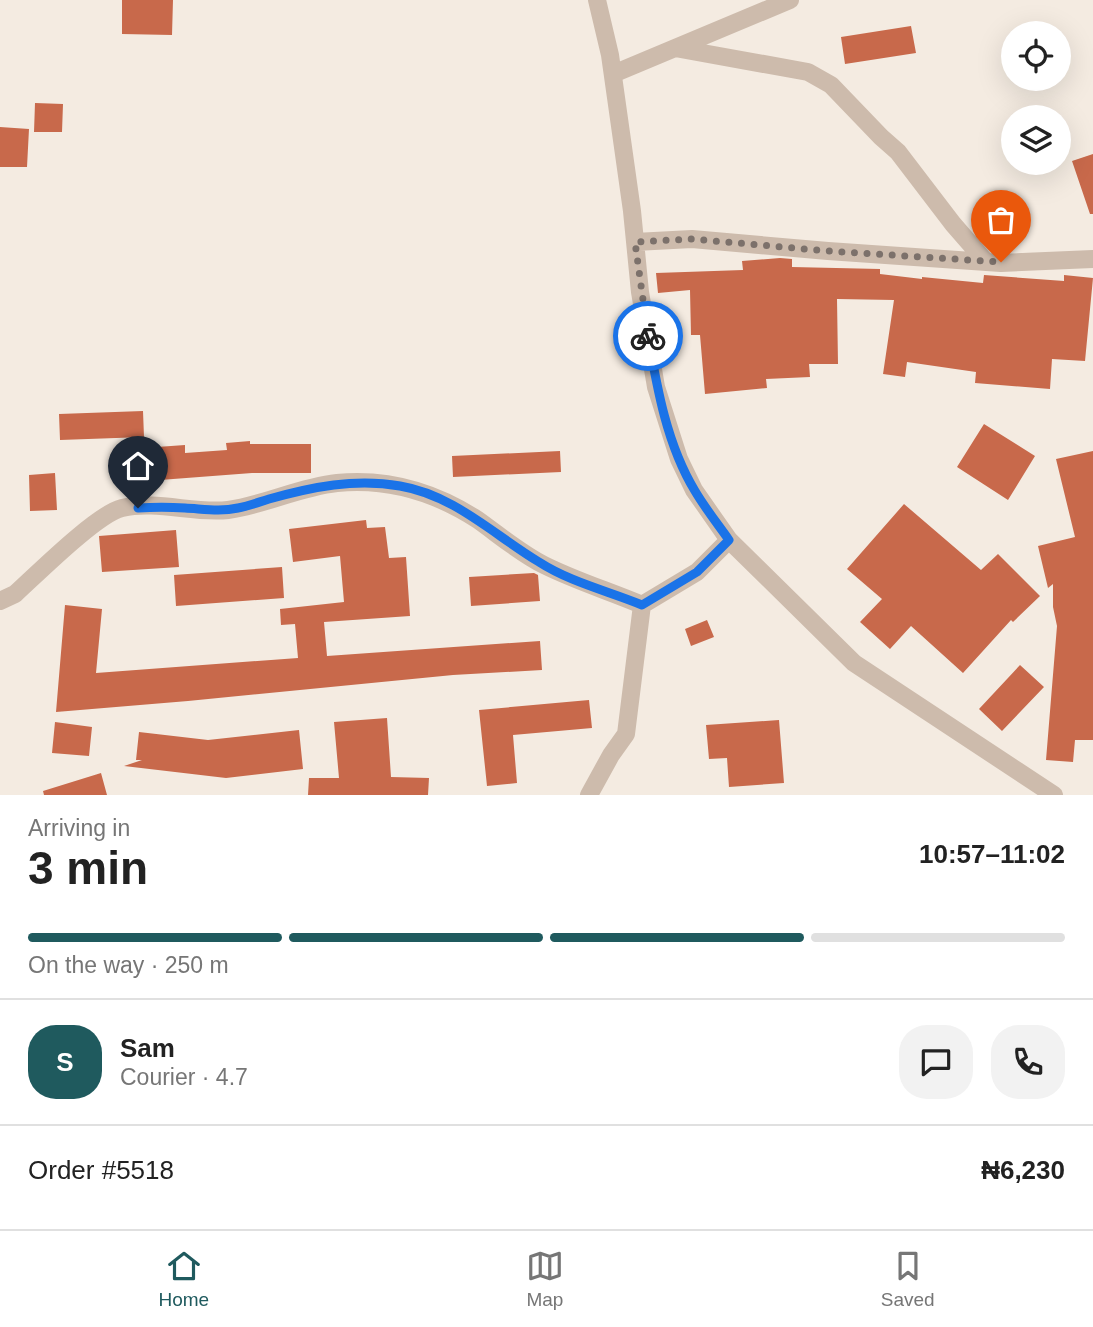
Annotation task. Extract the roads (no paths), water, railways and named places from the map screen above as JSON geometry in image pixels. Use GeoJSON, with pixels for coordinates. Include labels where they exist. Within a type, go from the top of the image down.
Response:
{"type":"FeatureCollection","features":[{"type":"Feature","properties":{"kind":"street"},"geometry":{"type":"LineString","coordinates":[[597,0],[613,74],[640,292],[656,387],[679,459],[694,490],[729,540],[854,663],[1054,795]]}},
{"type":"Feature","properties":{"kind":"street"},"geometry":{"type":"LineString","coordinates":[[613,74],[790,0]]}},
{"type":"Feature","properties":{"kind":"street"},"geometry":{"type":"LineString","coordinates":[[675,48],[808,72],[831,85],[898,152],[986,262]]}},
{"type":"Feature","properties":{"kind":"street"},"geometry":{"type":"LineString","coordinates":[[635,242],[692,239],[986,262],[1093,259]]}},
{"type":"Feature","properties":{"kind":"street"},"geometry":{"type":"LineString","coordinates":[[0,601],[15,594],[97,521],[121,508],[187,508],[213,512],[239,508],[326,485],[375,482],[403,486],[439,498],[541,564],[642,605]]}},
{"type":"Feature","properties":{"kind":"street"},"geometry":{"type":"LineString","coordinates":[[642,605],[697,572],[729,540]]}},
{"type":"Feature","properties":{"kind":"street"},"geometry":{"type":"LineString","coordinates":[[589,795],[626,734],[642,605]]}}]}
